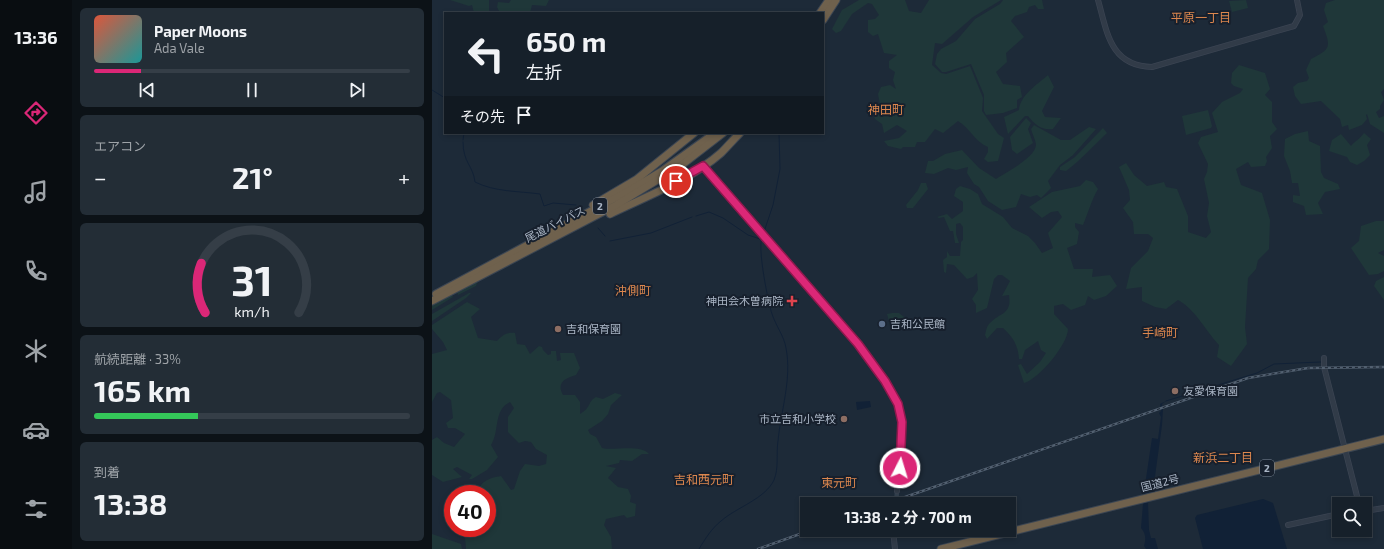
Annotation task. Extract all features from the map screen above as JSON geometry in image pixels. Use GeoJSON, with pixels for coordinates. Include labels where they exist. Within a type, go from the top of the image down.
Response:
{"type":"FeatureCollection","features":[{"type":"Feature","properties":{"kind":"highway"},"geometry":{"type":"LineString","coordinates":[[821,12],[829,0]]}},
{"type":"Feature","properties":{"kind":"highway"},"geometry":{"type":"LineString","coordinates":[[824,18],[836,0]]}},
{"type":"Feature","properties":{"kind":"highway"},"geometry":{"type":"LineString","coordinates":[[536,240],[637,179],[693,134]]}},
{"type":"Feature","properties":{"kind":"highway","name":"尾道バイパス"},"geometry":{"type":"LineString","coordinates":[[432,296],[632,189],[669,167],[714,134]]}},
{"type":"Feature","properties":{"kind":"highway","name":"尾道バイパス"},"geometry":{"type":"LineString","coordinates":[[432,301],[616,205],[679,167],[723,134]]}},
{"type":"Feature","properties":{"kind":"highway"},"geometry":{"type":"LineString","coordinates":[[466,283],[662,189],[703,166],[721,152],[739,134]]}},
{"type":"Feature","properties":{"kind":"highway","name":"国道2号"},"geometry":{"type":"LineString","coordinates":[[941,549],[1384,438]]}},
{"type":"Feature","properties":{"kind":"street"},"geometry":{"type":"LineString","coordinates":[[1098,0],[1111,44],[1118,54],[1136,65],[1152,67],[1294,26],[1300,15],[1297,0]]}},
{"type":"Feature","properties":{"kind":"street"},"geometry":{"type":"LineString","coordinates":[[703,166],[858,344],[894,396],[901,413],[903,432],[897,491]]}},
{"type":"Feature","properties":{"kind":"street"},"geometry":{"type":"LineString","coordinates":[[1324,358],[1324,367],[1357,497]]}},
{"type":"Feature","properties":{"kind":"street"},"geometry":{"type":"LineString","coordinates":[[1372,510],[1384,508]]}},
{"type":"Feature","properties":{"kind":"street"},"geometry":{"type":"LineString","coordinates":[[1288,525],[1332,516]]}},
{"type":"Feature","properties":{"kind":"street"},"geometry":{"type":"LineString","coordinates":[[894,537],[895,549]]}},
{"type":"Feature","properties":{"kind":"green space"},"geometry":{"type":"Polygon","coordinates":[[[450,0],[489,0],[489,12],[474,12],[472,5],[469,6],[450,0]]]}},
{"type":"Feature","properties":{"kind":"green space"},"geometry":{"type":"Polygon","coordinates":[[[511,0],[549,0],[546,6],[532,5],[530,12],[500,12],[497,7],[498,2],[509,3],[511,0]]]}},
{"type":"Feature","properties":{"kind":"green space"},"geometry":{"type":"Polygon","coordinates":[[[859,0],[905,0],[909,11],[921,13],[929,0],[1001,0],[973,17],[942,44],[935,43],[932,65],[941,73],[946,74],[970,66],[983,98],[982,111],[998,134],[1004,138],[998,161],[988,162],[984,159],[988,152],[988,147],[983,145],[966,127],[958,121],[943,133],[935,129],[925,142],[917,142],[915,147],[903,147],[901,149],[888,146],[884,141],[899,138],[907,131],[897,125],[884,133],[882,124],[875,119],[871,108],[880,105],[878,94],[881,87],[890,85],[896,89],[893,80],[895,72],[889,68],[889,61],[897,55],[884,53],[878,34],[873,36],[868,32],[868,20],[875,19],[879,15],[872,4],[868,3],[852,14],[841,31],[836,33],[832,29],[842,10],[859,0]]]}},
{"type":"Feature","properties":{"kind":"green space"},"geometry":{"type":"Polygon","coordinates":[[[1003,0],[1042,0],[1044,9],[1038,9],[1035,5],[1029,7],[1027,12],[1015,16],[1011,21],[1024,37],[1006,53],[1007,62],[996,72],[1003,84],[1020,86],[1022,97],[1017,100],[1017,108],[1003,113],[986,115],[984,111],[984,95],[971,64],[942,72],[935,64],[937,54],[941,49],[956,41],[975,19],[1000,4],[1003,0]]]}},
{"type":"Feature","properties":{"kind":"green space"},"geometry":{"type":"Polygon","coordinates":[[[1246,0],[1248,8],[1232,12],[1229,1],[1246,0]]]}},
{"type":"Feature","properties":{"kind":"green space"},"geometry":{"type":"Polygon","coordinates":[[[1335,0],[1384,0],[1384,89],[1381,92],[1384,100],[1380,106],[1380,109],[1376,112],[1379,118],[1384,116],[1384,133],[1370,124],[1367,114],[1367,119],[1362,125],[1349,130],[1348,125],[1342,127],[1340,119],[1321,101],[1301,104],[1295,96],[1293,87],[1298,83],[1307,81],[1309,78],[1306,70],[1311,59],[1322,53],[1328,47],[1323,26],[1328,22],[1324,10],[1326,3],[1335,0]]]}},
{"type":"Feature","properties":{"kind":"green space"},"geometry":{"type":"Polygon","coordinates":[[[1239,65],[1265,73],[1270,89],[1265,95],[1272,102],[1272,122],[1277,129],[1270,136],[1272,148],[1266,157],[1267,161],[1265,166],[1251,167],[1248,162],[1236,169],[1241,185],[1262,193],[1270,220],[1269,249],[1258,260],[1256,269],[1248,278],[1245,327],[1247,344],[1231,366],[1217,357],[1219,345],[1195,314],[1184,304],[1178,300],[1166,309],[1155,307],[1142,301],[1142,287],[1126,289],[1131,268],[1148,251],[1153,238],[1148,234],[1134,234],[1133,222],[1123,208],[1130,200],[1129,190],[1119,167],[1126,163],[1134,175],[1147,186],[1164,182],[1166,187],[1177,189],[1188,216],[1188,232],[1206,238],[1211,232],[1207,216],[1209,203],[1204,179],[1208,164],[1198,143],[1201,137],[1218,132],[1212,113],[1222,102],[1240,93],[1243,89],[1234,86],[1231,83],[1232,73],[1239,65]]]}},
{"type":"Feature","properties":{"kind":"green space"},"geometry":{"type":"Polygon","coordinates":[[[1048,75],[1054,87],[1042,111],[1045,117],[1061,118],[1053,129],[1045,129],[1033,122],[1028,116],[1025,116],[1008,134],[1004,117],[1019,110],[1020,105],[1026,95],[1048,75]]]}},
{"type":"Feature","properties":{"kind":"green space"},"geometry":{"type":"Polygon","coordinates":[[[1208,110],[1212,126],[1211,128],[1186,135],[1182,116],[1208,110]]]}},
{"type":"Feature","properties":{"kind":"green space"},"geometry":{"type":"Polygon","coordinates":[[[1026,118],[1031,123],[1028,129],[1033,143],[1017,154],[1012,150],[1010,137],[1026,118]]]}},
{"type":"Feature","properties":{"kind":"green space"},"geometry":{"type":"Polygon","coordinates":[[[1034,125],[1061,140],[1070,140],[1089,127],[1096,129],[1073,155],[1060,165],[1048,181],[1051,188],[1041,198],[1037,195],[1030,197],[1021,194],[1016,207],[1002,210],[988,201],[979,187],[974,184],[967,173],[968,167],[956,170],[948,168],[934,174],[925,173],[928,161],[933,161],[945,154],[962,150],[979,168],[996,179],[1020,164],[1035,149],[1036,144],[1031,129],[1034,125]]]}},
{"type":"Feature","properties":{"kind":"green space"},"geometry":{"type":"Polygon","coordinates":[[[1103,128],[1107,133],[1087,153],[1066,171],[1060,170],[1060,167],[1075,157],[1103,128]]]}},
{"type":"Feature","properties":{"kind":"green space"},"geometry":{"type":"Polygon","coordinates":[[[1308,131],[1309,141],[1320,146],[1321,172],[1324,178],[1338,184],[1340,189],[1325,192],[1318,203],[1323,214],[1306,215],[1304,206],[1293,202],[1293,195],[1300,196],[1298,183],[1292,183],[1290,171],[1284,156],[1285,139],[1295,134],[1308,131]]]}},
{"type":"Feature","properties":{"kind":"green space"},"geometry":{"type":"Polygon","coordinates":[[[1364,133],[1371,139],[1367,145],[1370,155],[1357,165],[1350,162],[1347,157],[1329,151],[1332,140],[1341,134],[1351,146],[1364,133]]]}},
{"type":"Feature","properties":{"kind":"green space"},"geometry":{"type":"Polygon","coordinates":[[[1086,180],[1093,182],[1098,189],[1083,225],[1075,223],[1075,227],[1079,232],[1077,244],[1067,248],[1074,269],[1093,269],[1092,277],[1110,275],[1117,286],[1106,296],[1094,300],[1088,296],[1085,305],[1071,310],[1063,304],[1054,306],[1054,314],[1068,329],[1067,335],[1058,352],[1045,368],[1024,383],[1018,365],[1021,364],[1027,374],[1040,362],[1046,353],[1041,350],[1038,341],[1025,350],[1022,359],[1019,359],[1014,342],[1003,328],[997,328],[987,339],[985,335],[989,324],[1007,310],[1009,306],[1009,295],[1002,296],[1010,281],[1002,275],[998,275],[994,279],[987,308],[976,313],[976,305],[972,299],[978,290],[977,273],[973,277],[967,279],[954,265],[947,264],[946,273],[944,272],[943,260],[947,257],[947,251],[950,256],[960,256],[961,242],[963,240],[963,227],[960,223],[956,224],[956,234],[959,243],[955,243],[953,231],[950,231],[944,217],[937,217],[947,214],[952,219],[963,211],[963,202],[954,196],[956,189],[960,186],[970,189],[978,194],[982,204],[1003,217],[1012,228],[1028,236],[1042,253],[1053,248],[1048,233],[1062,217],[1058,211],[1051,212],[1042,218],[1029,207],[1052,192],[1080,186],[1086,180]]]}},
{"type":"Feature","properties":{"kind":"green space"},"geometry":{"type":"Polygon","coordinates":[[[921,183],[926,183],[928,189],[913,208],[907,208],[906,205],[918,190],[921,183]]]}},
{"type":"Feature","properties":{"kind":"green space"},"geometry":{"type":"Polygon","coordinates":[[[1376,221],[1384,221],[1384,250],[1378,253],[1384,256],[1384,271],[1378,274],[1369,275],[1351,248],[1359,241],[1361,226],[1376,221]]]}},
{"type":"Feature","properties":{"kind":"green space"},"geometry":{"type":"Polygon","coordinates":[[[1384,277],[1384,300],[1374,286],[1376,281],[1384,277]]]}},
{"type":"Feature","properties":{"kind":"green space"},"geometry":{"type":"Polygon","coordinates":[[[478,281],[476,286],[458,295],[457,292],[478,281]]]}},
{"type":"Feature","properties":{"kind":"green space"},"geometry":{"type":"Polygon","coordinates":[[[471,293],[466,298],[432,321],[432,314],[471,293]]]}},
{"type":"Feature","properties":{"kind":"green space"},"geometry":{"type":"Polygon","coordinates":[[[451,294],[453,297],[432,310],[432,304],[451,294]]]}},
{"type":"Feature","properties":{"kind":"green space"},"geometry":{"type":"Polygon","coordinates":[[[467,302],[480,309],[471,317],[478,338],[497,341],[505,334],[515,333],[517,344],[525,345],[530,354],[539,346],[542,347],[548,355],[551,354],[551,351],[556,351],[557,361],[561,360],[560,353],[574,353],[580,368],[576,375],[565,379],[561,384],[561,391],[563,395],[575,395],[580,402],[580,414],[584,412],[592,400],[596,397],[603,399],[615,393],[622,395],[611,405],[608,414],[602,421],[588,430],[590,434],[596,437],[602,448],[633,448],[640,449],[649,454],[642,454],[632,461],[620,460],[619,463],[606,466],[616,468],[608,478],[618,487],[628,489],[631,496],[630,502],[636,504],[635,516],[627,518],[624,515],[606,519],[604,525],[611,537],[612,549],[466,549],[465,537],[496,537],[496,485],[481,485],[489,479],[501,476],[511,490],[514,489],[520,471],[525,464],[539,466],[546,464],[547,455],[536,449],[531,442],[525,441],[519,443],[508,432],[508,417],[514,408],[510,402],[501,410],[494,439],[491,445],[498,457],[487,470],[472,479],[469,479],[472,475],[457,467],[453,469],[462,477],[443,482],[432,475],[432,440],[437,437],[444,443],[454,447],[465,434],[455,428],[448,428],[446,423],[453,418],[451,400],[440,392],[437,393],[432,402],[432,354],[447,350],[443,342],[432,329],[432,325],[467,302]]]}},
{"type":"Feature","properties":{"kind":"green space"},"geometry":{"type":"Polygon","coordinates":[[[899,313],[913,324],[891,329],[887,314],[899,313]]]}},
{"type":"Feature","properties":{"kind":"green space"},"geometry":{"type":"Polygon","coordinates":[[[432,534],[461,544],[462,549],[432,549],[432,534]]]}},
{"type":"Feature","properties":{"kind":"water"},"geometry":{"type":"Polygon","coordinates":[[[870,401],[871,407],[857,410],[856,402],[870,401]]]}},
{"type":"Feature","properties":{"kind":"water"},"geometry":{"type":"Polygon","coordinates":[[[1166,401],[1162,404],[1162,425],[1153,491],[1148,503],[1149,530],[1151,538],[1155,538],[1158,549],[1146,549],[1144,546],[1145,534],[1141,528],[1144,492],[1152,438],[1158,439],[1161,417],[1159,413],[1161,411],[1160,404],[1166,401]]]}},
{"type":"Feature","properties":{"kind":"water"},"geometry":{"type":"Polygon","coordinates":[[[1263,499],[1273,503],[1287,549],[1203,549],[1195,518],[1197,515],[1263,499]]]}},
{"type":"Feature","properties":{"kind":"waterway"},"geometry":{"type":"LineString","coordinates":[[432,90],[444,97]]}},
{"type":"Feature","properties":{"kind":"waterway"},"geometry":{"type":"LineString","coordinates":[[463,140],[464,134]]}},
{"type":"Feature","properties":{"kind":"waterway"},"geometry":{"type":"LineString","coordinates":[[764,232],[773,205],[780,169],[779,134]]}},
{"type":"Feature","properties":{"kind":"waterway"},"geometry":{"type":"LineString","coordinates":[[463,142],[463,149],[475,182],[490,188],[540,194],[544,206],[553,203],[576,205]]}},
{"type":"Feature","properties":{"kind":"waterway"},"geometry":{"type":"LineString","coordinates":[[696,216],[709,212],[723,218],[748,235],[760,239]]}},
{"type":"Feature","properties":{"kind":"waterway"},"geometry":{"type":"LineString","coordinates":[[610,241],[651,233],[692,217]]}},
{"type":"Feature","properties":{"kind":"waterway"},"geometry":{"type":"LineString","coordinates":[[598,228],[605,236]]}},
{"type":"Feature","properties":{"kind":"waterway"},"geometry":{"type":"LineString","coordinates":[[699,549],[718,524],[757,498],[770,487],[776,475],[779,429],[787,383],[788,360],[785,344],[772,314],[768,298],[762,263],[762,237]]}},
{"type":"Feature","properties":{"kind":"waterway"},"geometry":{"type":"LineString","coordinates":[[1166,401],[1257,373],[1274,364],[1321,362]]}},
{"type":"Feature","properties":{"kind":"tunnel"},"geometry":{"type":"LineString","coordinates":[[897,491],[897,497]]}},
{"type":"Feature","properties":{"kind":"railway"},"geometry":{"type":"LineString","coordinates":[[905,497],[1248,378],[1308,368],[1384,367]]}},
{"type":"Feature","properties":{"kind":"railway"},"geometry":{"type":"LineString","coordinates":[[758,549],[800,534]]}},
{"type":"Feature","properties":{"kind":"place","name":"神田会木曽病院"},"geometry":{"type":"Point","coordinates":[792,301]}},
{"type":"Feature","properties":{"kind":"place","name":"吉和公民館"},"geometry":{"type":"Point","coordinates":[882,324]}},
{"type":"Feature","properties":{"kind":"place","name":"吉和保育園"},"geometry":{"type":"Point","coordinates":[558,329]}},
{"type":"Feature","properties":{"kind":"place","name":"友愛保育園"},"geometry":{"type":"Point","coordinates":[1175,391]}},
{"type":"Feature","properties":{"kind":"place","name":"市立吉和小学校"},"geometry":{"type":"Point","coordinates":[844,419]}},
{"type":"Feature","properties":{"kind":"district","name":"平原一丁目"},"geometry":{"type":"Point","coordinates":[1201,18]}},
{"type":"Feature","properties":{"kind":"district","name":"神田町"},"geometry":{"type":"Point","coordinates":[886,110]}},
{"type":"Feature","properties":{"kind":"district","name":"沖側町"},"geometry":{"type":"Point","coordinates":[633,291]}},
{"type":"Feature","properties":{"kind":"district","name":"手崎町"},"geometry":{"type":"Point","coordinates":[1160,333]}},
{"type":"Feature","properties":{"kind":"district","name":"新浜二丁目"},"geometry":{"type":"Point","coordinates":[1223,458]}},
{"type":"Feature","properties":{"kind":"district","name":"吉和西元町"},"geometry":{"type":"Point","coordinates":[704,480]}},
{"type":"Feature","properties":{"kind":"district","name":"東元町"},"geometry":{"type":"Point","coordinates":[839,483]}},
{"type":"Feature","properties":{"kind":"route"},"geometry":{"type":"LineString","coordinates":[[676,181],[703,166],[799,279],[858,344],[885,381],[898,404],[901,413],[903,432],[900,468]]}}]}
